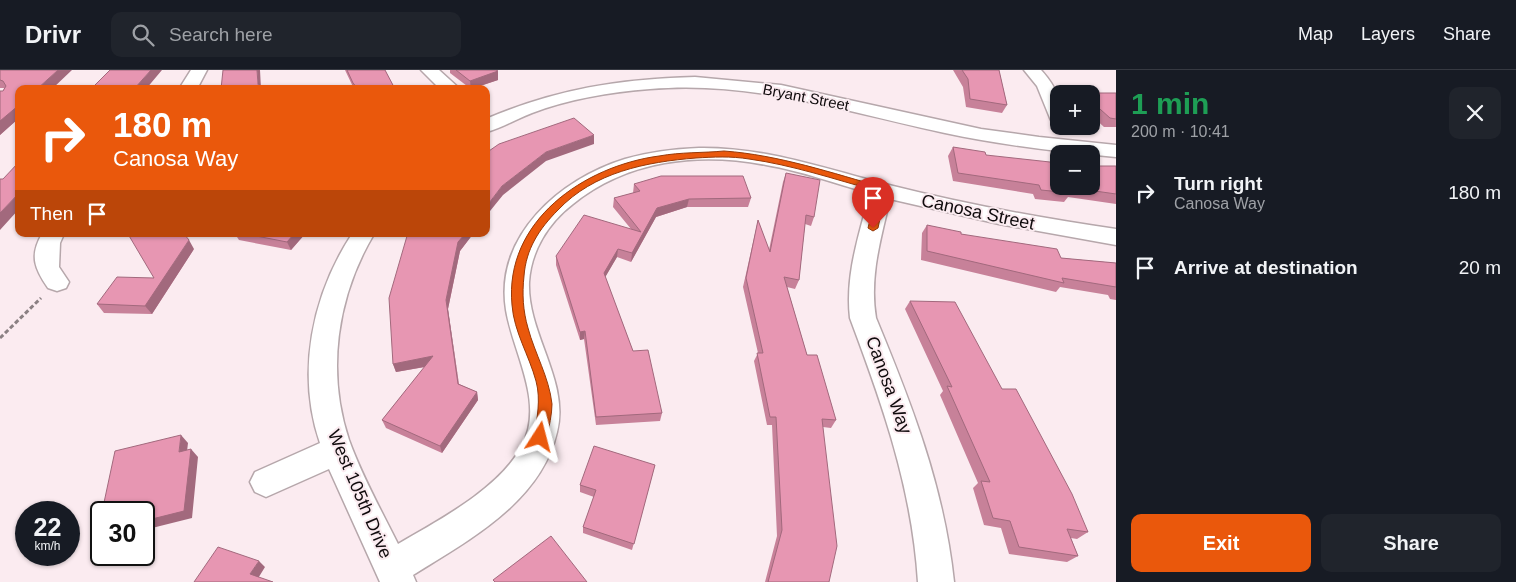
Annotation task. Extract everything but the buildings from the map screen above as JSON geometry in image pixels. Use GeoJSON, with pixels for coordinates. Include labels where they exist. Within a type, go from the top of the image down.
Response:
{"type":"FeatureCollection","features":[{"type":"Feature","properties":{"kind":"street"},"geometry":{"type":"LineString","coordinates":[[190,85],[199,70]]}},
{"type":"Feature","properties":{"kind":"street"},"geometry":{"type":"LineString","coordinates":[[429,70],[446,85]]}},
{"type":"Feature","properties":{"kind":"street"},"geometry":{"type":"LineString","coordinates":[[1032,70],[1045,85],[1050,97]]}},
{"type":"Feature","properties":{"kind":"street","name":"Bryant Street"},"geometry":{"type":"LineString","coordinates":[[490,120],[580,94],[635,85],[767,79],[822,98],[962,131],[1055,145]]}},
{"type":"Feature","properties":{"kind":"street","name":"Bryant Street"},"geometry":{"type":"LineString","coordinates":[[1100,150],[1116,151]]}},
{"type":"Feature","properties":{"kind":"street","name":"Canosa Street"},"geometry":{"type":"LineString","coordinates":[[395,575],[508,489],[534,454],[540,437],[546,406],[542,381],[522,329],[517,305],[518,274],[524,250],[540,222],[562,200],[589,182],[629,165],[679,156],[724,154],[777,161],[882,190],[996,217],[1116,237]]}},
{"type":"Feature","properties":{"kind":"street","name":"Canosa Way"},"geometry":{"type":"LineString","coordinates":[[882,190],[859,285],[859,302],[863,318],[899,406],[922,484],[935,561],[936,582]]}},
{"type":"Feature","properties":{"kind":"street"},"geometry":{"type":"LineString","coordinates":[[52,237],[48,243],[46,262],[47,268],[57,282]]}},
{"type":"Feature","properties":{"kind":"street","name":"West 105th Drive"},"geometry":{"type":"LineString","coordinates":[[361,237],[348,256],[339,276],[330,307],[324,343],[326,407],[338,450],[395,575]]}},
{"type":"Feature","properties":{"kind":"street"},"geometry":{"type":"LineString","coordinates":[[266,482],[338,450]]}},
{"type":"Feature","properties":{"kind":"path"},"geometry":{"type":"LineString","coordinates":[[0,338],[57,282]]}},
{"type":"Feature","properties":{"kind":"route"},"geometry":{"type":"LineString","coordinates":[[540,437],[546,406],[542,381],[522,329],[517,305],[518,274],[524,250],[540,222],[575,190],[620,168],[638,162],[679,156],[724,154],[747,156],[792,164],[882,190],[873,228]]}}]}
